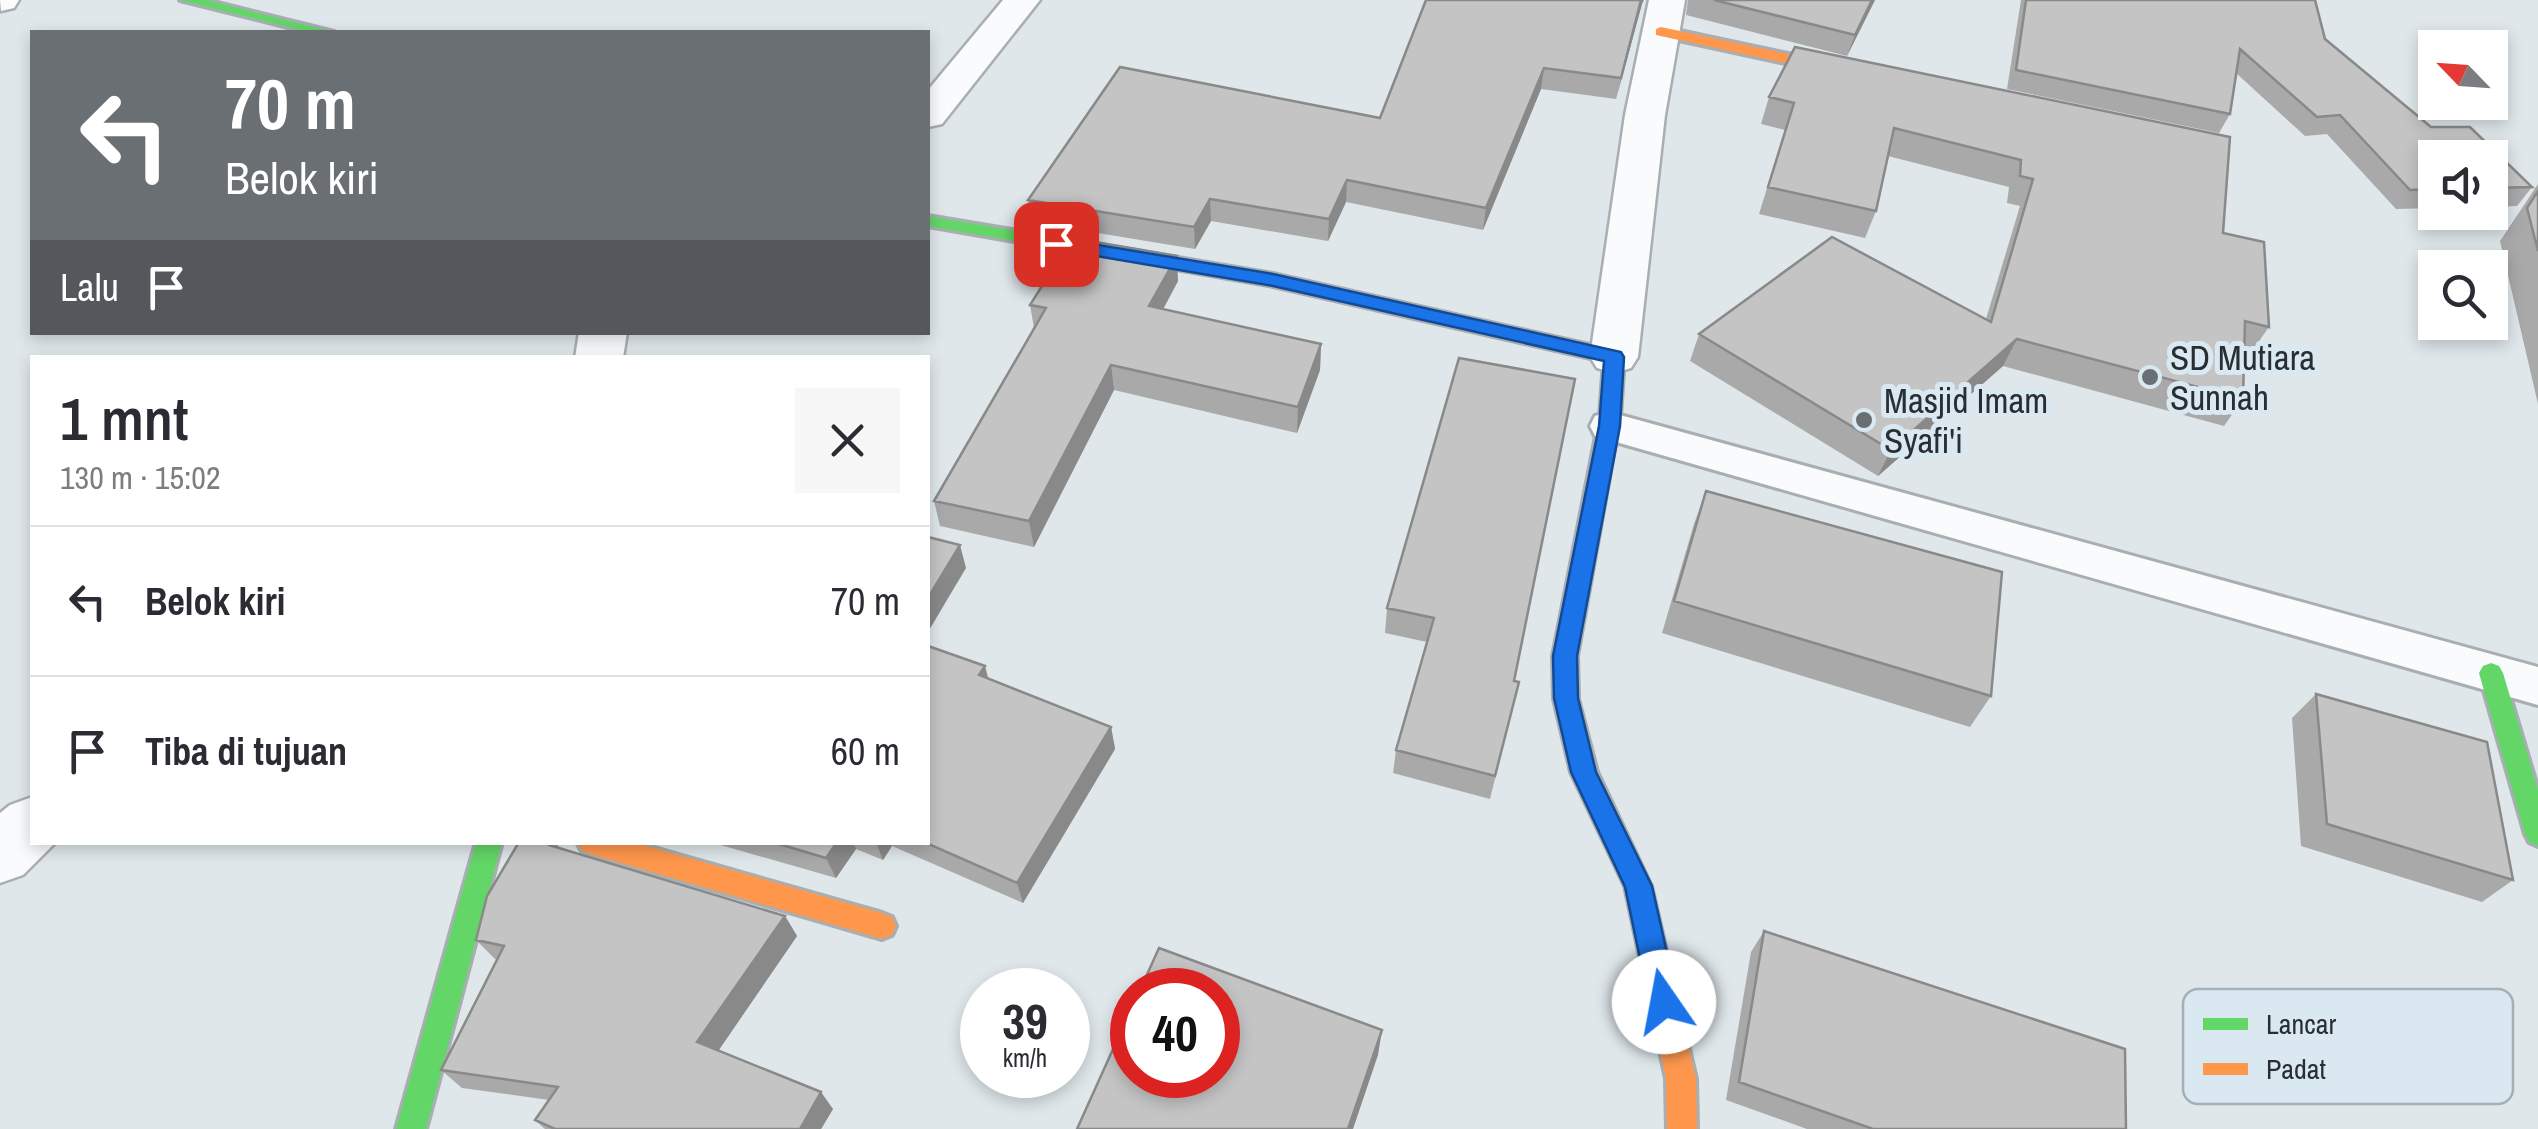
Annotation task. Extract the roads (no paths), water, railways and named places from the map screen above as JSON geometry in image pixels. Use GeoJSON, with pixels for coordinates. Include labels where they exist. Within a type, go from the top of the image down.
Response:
{"type":"FeatureCollection","features":[{"type":"Feature","properties":{"kind":"street"},"geometry":{"type":"LineString","coordinates":[[186,0],[317,30]]}},
{"type":"Feature","properties":{"kind":"street"},"geometry":{"type":"LineString","coordinates":[[930,114],[1022,0]]}},
{"type":"Feature","properties":{"kind":"street"},"geometry":{"type":"LineString","coordinates":[[1682,1129],[1680,1079],[1638,886],[1584,772],[1566,698],[1565,656],[1609,426],[1645,115],[1664,16],[1888,80]]}},
{"type":"Feature","properties":{"kind":"street"},"geometry":{"type":"LineString","coordinates":[[930,221],[1273,280],[1614,357]]}},
{"type":"Feature","properties":{"kind":"street"},"geometry":{"type":"LineString","coordinates":[[2492,673],[2538,834]]}},
{"type":"Feature","properties":{"kind":"street"},"geometry":{"type":"LineString","coordinates":[[0,854],[30,827]]}},
{"type":"Feature","properties":{"kind":"street"},"geometry":{"type":"LineString","coordinates":[[411,1129],[487,845]]}},
{"type":"Feature","properties":{"kind":"street"},"geometry":{"type":"LineString","coordinates":[[600,845],[882,926]]}},
{"type":"Feature","properties":{"kind":"lane"},"geometry":{"type":"LineString","coordinates":[[1609,426],[2538,686]]}},
{"type":"Feature","properties":{"kind":"place","name":"SD Mutiara Sunnah"},"geometry":{"type":"Point","coordinates":[2150,377]}},
{"type":"Feature","properties":{"kind":"place","name":"Masjid Imam Syafi'i"},"geometry":{"type":"Point","coordinates":[1864,420]}}]}
